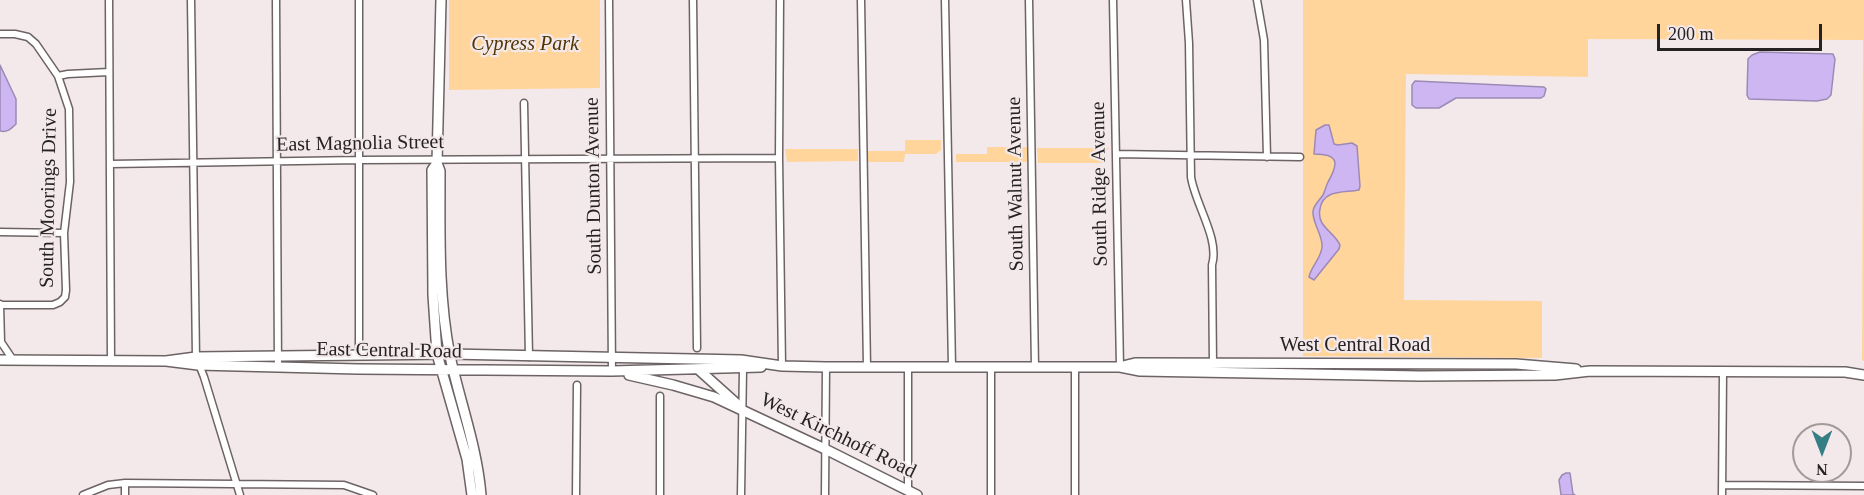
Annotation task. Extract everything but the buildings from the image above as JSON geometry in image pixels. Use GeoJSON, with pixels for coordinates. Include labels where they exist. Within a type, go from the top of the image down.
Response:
{"type":"FeatureCollection","features":[{"type":"Feature","properties":{"kind":"main road"},"geometry":{"type":"LineString","coordinates":[[441,0],[437,161],[440,171],[443,296],[450,354],[477,459],[481,495]]}},
{"type":"Feature","properties":{"kind":"main road"},"geometry":{"type":"LineString","coordinates":[[437,161],[432,170],[433,295],[437,354],[467,459],[472,495]]}},
{"type":"Feature","properties":{"kind":"main road","name":"East Central Road"},"geometry":{"type":"LineString","coordinates":[[0,360],[166,362],[437,354],[612,359]]}},
{"type":"Feature","properties":{"kind":"main road","name":"West Central Road"},"geometry":{"type":"LineString","coordinates":[[612,359],[741,360],[782,366]]}},
{"type":"Feature","properties":{"kind":"main road","name":"West Kirchhoff Road"},"geometry":{"type":"LineString","coordinates":[[678,360],[699,370],[743,410]]}},
{"type":"Feature","properties":{"kind":"main road","name":"East Central Road"},"geometry":{"type":"LineString","coordinates":[[197,361],[278,368],[612,371]]}},
{"type":"Feature","properties":{"kind":"main road","name":"West Central Road"},"geometry":{"type":"LineString","coordinates":[[1120,367],[1135,363],[1516,364],[1590,371]]}},
{"type":"Feature","properties":{"kind":"main road","name":"West Central Road"},"geometry":{"type":"LineString","coordinates":[[612,371],[743,369],[782,366],[1120,367],[1140,371],[1354,375],[1555,375],[1590,371],[1845,372],[1864,370]]}},
{"type":"Feature","properties":{"kind":"main road","name":"West Kirchhoff Road"},"geometry":{"type":"LineString","coordinates":[[612,371],[714,397],[825,449],[911,494]]}},
{"type":"Feature","properties":{"kind":"main road","name":"West Central Road"},"geometry":{"type":"LineString","coordinates":[[1845,372],[1864,375]]}},
{"type":"Feature","properties":{"kind":"street"},"geometry":{"type":"LineString","coordinates":[[109,0],[111,361]]}},
{"type":"Feature","properties":{"kind":"street"},"geometry":{"type":"LineString","coordinates":[[191,0],[197,361],[240,495]]}},
{"type":"Feature","properties":{"kind":"street"},"geometry":{"type":"LineString","coordinates":[[276,0],[278,368]]}},
{"type":"Feature","properties":{"kind":"street"},"geometry":{"type":"LineString","coordinates":[[359,0],[359,356]]}},
{"type":"Feature","properties":{"kind":"street","name":"South Dunton Avenue"},"geometry":{"type":"LineString","coordinates":[[609,0],[612,371]]}},
{"type":"Feature","properties":{"kind":"street"},"geometry":{"type":"LineString","coordinates":[[693,0],[697,348]]}},
{"type":"Feature","properties":{"kind":"street"},"geometry":{"type":"LineString","coordinates":[[780,0],[779,158],[782,366]]}},
{"type":"Feature","properties":{"kind":"street"},"geometry":{"type":"LineString","coordinates":[[861,0],[867,367]]}},
{"type":"Feature","properties":{"kind":"street"},"geometry":{"type":"LineString","coordinates":[[945,0],[952,367]]}},
{"type":"Feature","properties":{"kind":"street","name":"South Walnut Avenue"},"geometry":{"type":"LineString","coordinates":[[1029,0],[1035,367]]}},
{"type":"Feature","properties":{"kind":"street","name":"South Ridge Avenue"},"geometry":{"type":"LineString","coordinates":[[1113,0],[1120,367]]}},
{"type":"Feature","properties":{"kind":"street"},"geometry":{"type":"LineString","coordinates":[[1186,0],[1193,189],[1213,248],[1213,364]]}},
{"type":"Feature","properties":{"kind":"street"},"geometry":{"type":"LineString","coordinates":[[1257,0],[1264,40],[1267,157]]}},
{"type":"Feature","properties":{"kind":"street","name":"South Moorings Drive"},"geometry":{"type":"LineString","coordinates":[[0,33],[28,37],[36,44],[57,76],[69,109],[70,182],[64,233],[65,297],[60,302],[46,305],[0,305]]}},
{"type":"Feature","properties":{"kind":"street"},"geometry":{"type":"LineString","coordinates":[[57,76],[109,72]]}},
{"type":"Feature","properties":{"kind":"street"},"geometry":{"type":"LineString","coordinates":[[524,103],[529,357]]}},
{"type":"Feature","properties":{"kind":"street"},"geometry":{"type":"LineString","coordinates":[[1116,154],[1300,157]]}},
{"type":"Feature","properties":{"kind":"street","name":"East Magnolia Street"},"geometry":{"type":"LineString","coordinates":[[111,164],[525,158],[779,158]]}},
{"type":"Feature","properties":{"kind":"street"},"geometry":{"type":"LineString","coordinates":[[0,232],[64,233]]}},
{"type":"Feature","properties":{"kind":"street"},"geometry":{"type":"LineString","coordinates":[[0,305],[1,343],[13,360]]}},
{"type":"Feature","properties":{"kind":"street"},"geometry":{"type":"LineString","coordinates":[[825,495],[826,367]]}},
{"type":"Feature","properties":{"kind":"street"},"geometry":{"type":"LineString","coordinates":[[908,367],[911,494]]}},
{"type":"Feature","properties":{"kind":"street"},"geometry":{"type":"LineString","coordinates":[[991,367],[991,495]]}},
{"type":"Feature","properties":{"kind":"street"},"geometry":{"type":"LineString","coordinates":[[1074,367],[1075,495]]}},
{"type":"Feature","properties":{"kind":"street"},"geometry":{"type":"LineString","coordinates":[[741,495],[743,369]]}},
{"type":"Feature","properties":{"kind":"street"},"geometry":{"type":"LineString","coordinates":[[1722,495],[1723,372]]}},
{"type":"Feature","properties":{"kind":"street"},"geometry":{"type":"LineString","coordinates":[[576,495],[577,385]]}},
{"type":"Feature","properties":{"kind":"street"},"geometry":{"type":"LineString","coordinates":[[660,396],[660,495]]}},
{"type":"Feature","properties":{"kind":"street"},"geometry":{"type":"LineString","coordinates":[[125,495],[126,483]]}},
{"type":"Feature","properties":{"kind":"street"},"geometry":{"type":"LineString","coordinates":[[84,495],[108,485],[126,483],[344,484],[358,492],[373,495]]}},
{"type":"Feature","properties":{"kind":"street"},"geometry":{"type":"LineString","coordinates":[[1722,485],[1864,486]]}},
{"type":"Feature","properties":{"kind":"green space","name":"Cypress Park"},"geometry":{"type":"Polygon","coordinates":[[[449,0],[600,0],[600,88],[449,90],[449,0]]]}},
{"type":"Feature","properties":{"kind":"green space"},"geometry":{"type":"Polygon","coordinates":[[[1303,0],[1864,0],[1864,361],[1862,360],[1863,40],[1588,39],[1588,77],[1406,74],[1404,300],[1542,301],[1542,358],[1303,356],[1303,0]]]}},
{"type":"Feature","properties":{"kind":"green space"},"geometry":{"type":"Polygon","coordinates":[[[905,140],[941,140],[941,150],[936,154],[905,154],[904,162],[868,162],[867,151],[905,151],[905,140]]]}},
{"type":"Feature","properties":{"kind":"green space"},"geometry":{"type":"Polygon","coordinates":[[[987,147],[1027,147],[1027,162],[956,162],[956,154],[987,154],[987,147]]]}},
{"type":"Feature","properties":{"kind":"green space"},"geometry":{"type":"Polygon","coordinates":[[[1037,148],[1110,148],[1104,152],[1104,163],[1038,163],[1037,148]]]}},
{"type":"Feature","properties":{"kind":"green space"},"geometry":{"type":"Polygon","coordinates":[[[785,149],[858,149],[858,161],[787,162],[785,149]]]}},
{"type":"Feature","properties":{"kind":"shaded area"},"geometry":{"type":"Polygon","coordinates":[[[1760,52],[1833,54],[1835,59],[1831,95],[1827,99],[1817,101],[1749,99],[1747,95],[1748,59],[1760,52]]]}},
{"type":"Feature","properties":{"kind":"shaded area"},"geometry":{"type":"Polygon","coordinates":[[[0,65],[16,99],[16,124],[5,131],[0,131],[0,65]]]}},
{"type":"Feature","properties":{"kind":"shaded area"},"geometry":{"type":"Polygon","coordinates":[[[1415,81],[1544,87],[1546,89],[1541,98],[1456,98],[1439,108],[1416,108],[1412,105],[1412,85],[1415,81]]]}},
{"type":"Feature","properties":{"kind":"shaded area"},"geometry":{"type":"Polygon","coordinates":[[[1329,125],[1334,144],[1352,143],[1357,146],[1360,186],[1359,190],[1330,195],[1322,203],[1319,213],[1321,221],[1340,245],[1314,280],[1309,277],[1322,247],[1313,211],[1323,195],[1335,165],[1332,158],[1314,154],[1316,130],[1329,125]]]}},
{"type":"Feature","properties":{"kind":"shaded area"},"geometry":{"type":"Polygon","coordinates":[[[1566,473],[1570,473],[1575,495],[1561,495],[1559,480],[1566,473]]]}}]}
